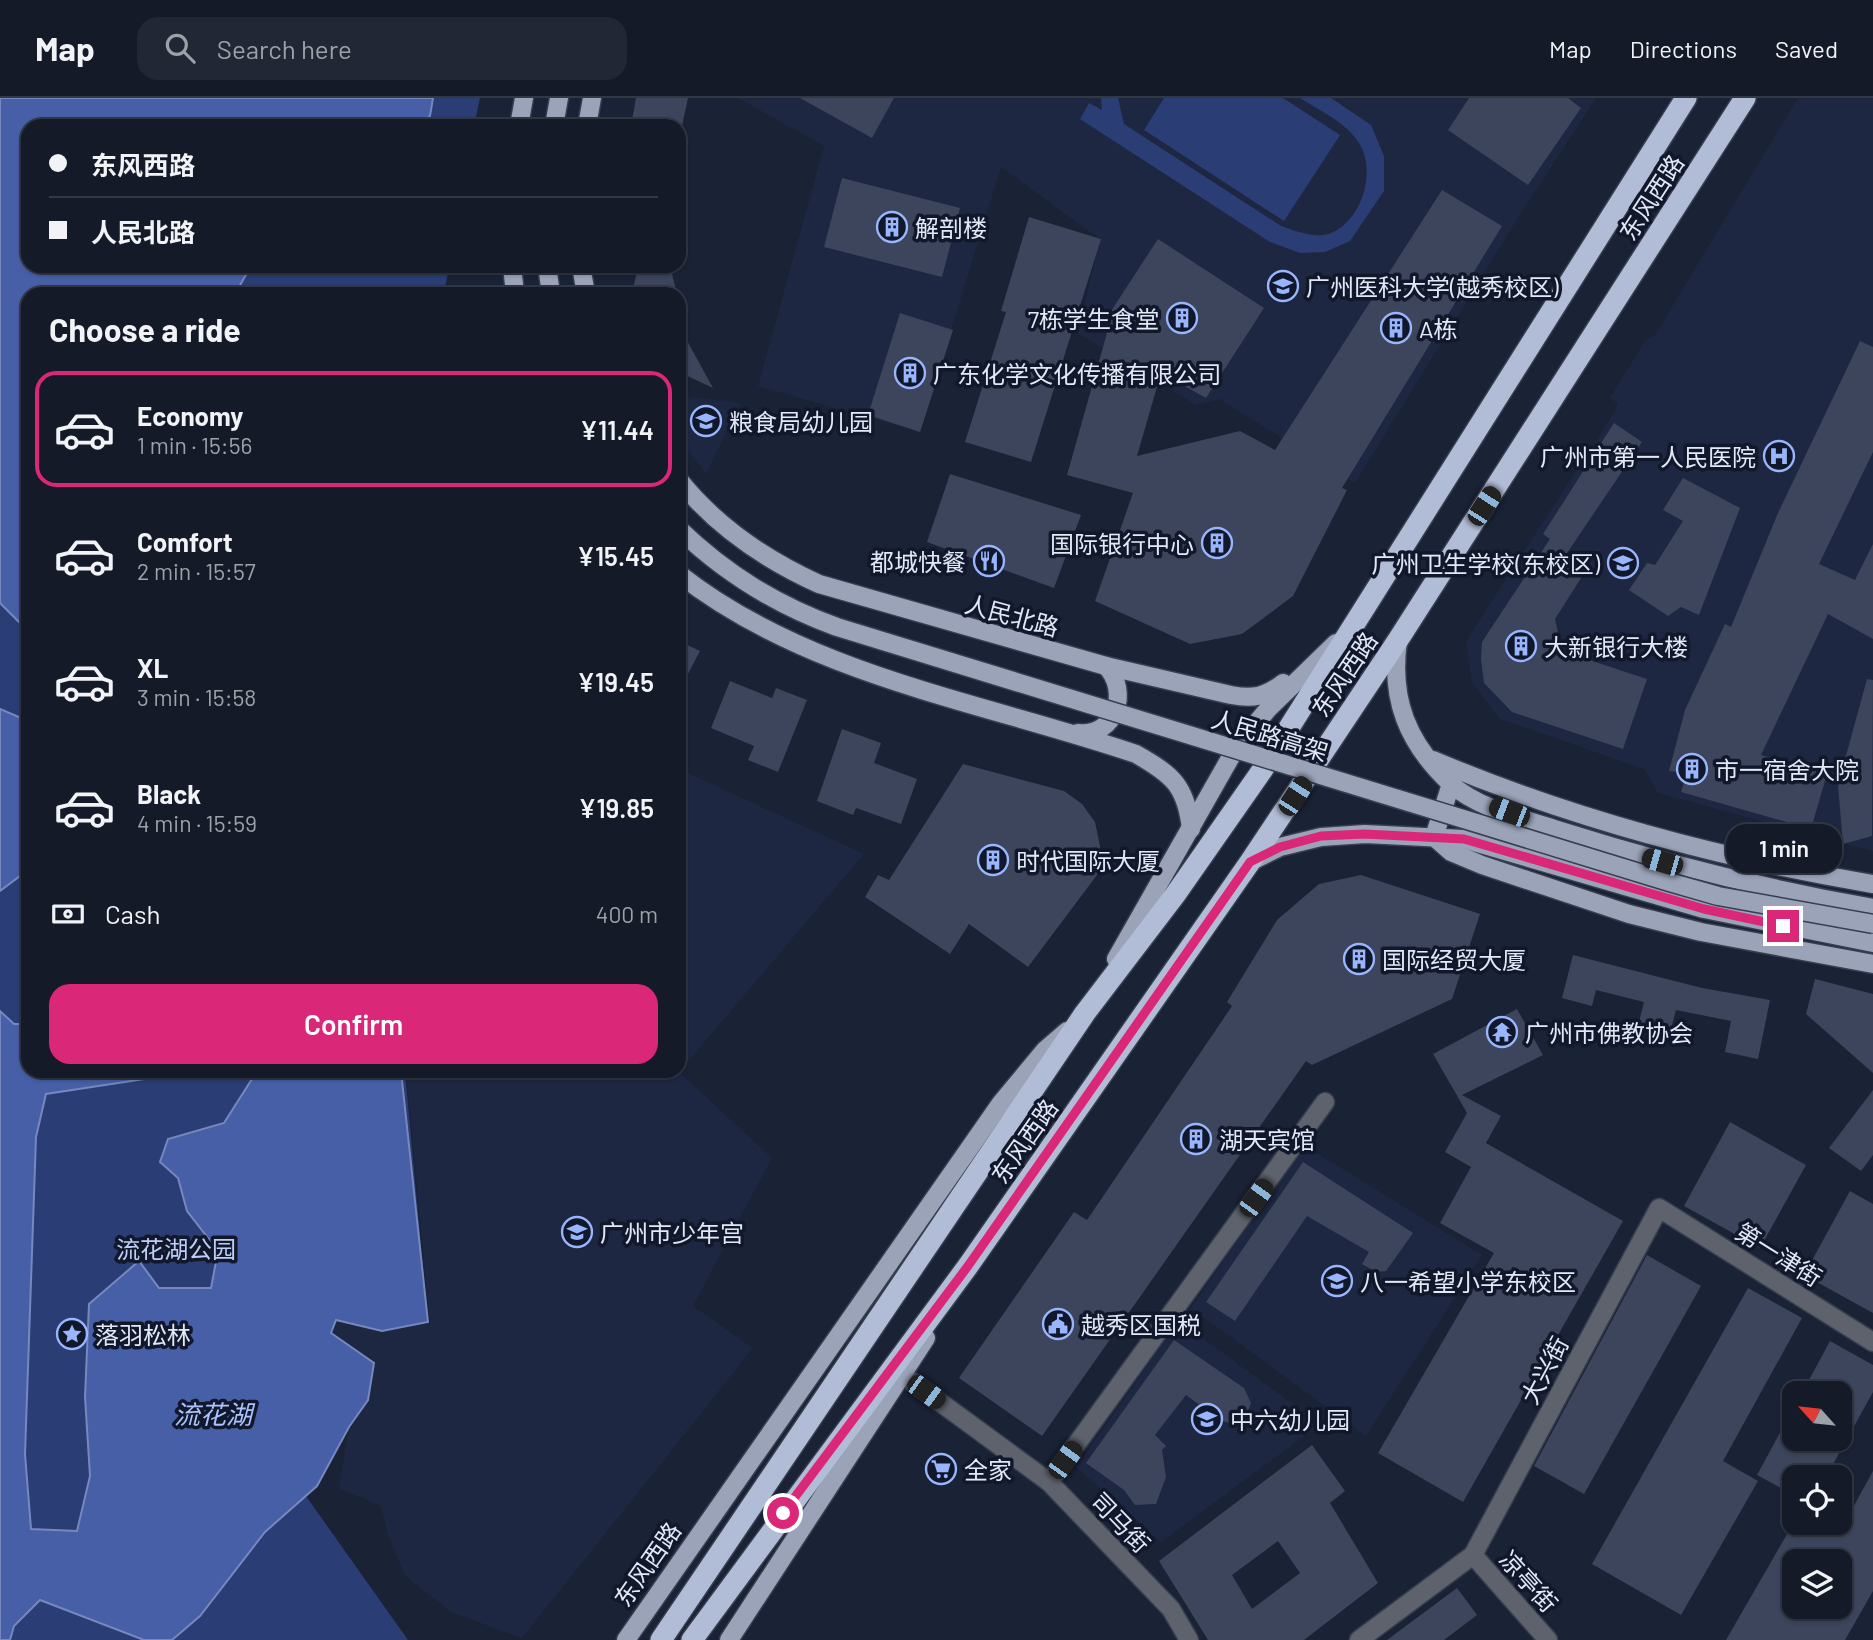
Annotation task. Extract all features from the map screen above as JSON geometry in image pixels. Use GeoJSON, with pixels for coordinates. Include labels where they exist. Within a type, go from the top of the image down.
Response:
{"type":"FeatureCollection","features":[{"type":"Feature","properties":{"kind":"highway","name":"东风西路"},"geometry":{"type":"LineString","coordinates":[[661,1640],[1085,1013],[1205,854],[1263,769],[1686,98]]}},
{"type":"Feature","properties":{"kind":"highway","name":"东风西路"},"geometry":{"type":"LineString","coordinates":[[692,1640],[968,1266],[1250,862],[1398,640],[1745,98]]}},
{"type":"Feature","properties":{"kind":"main road"},"geometry":{"type":"LineString","coordinates":[[520,119],[524,98]]}},
{"type":"Feature","properties":{"kind":"main road"},"geometry":{"type":"LineString","coordinates":[[555,119],[559,98]]}},
{"type":"Feature","properties":{"kind":"main road"},"geometry":{"type":"LineString","coordinates":[[588,119],[592,98]]}},
{"type":"Feature","properties":{"kind":"main road","name":"人民北路"},"geometry":{"type":"LineString","coordinates":[[686,487],[722,524],[745,542],[794,573],[819,584],[1105,666],[1250,698],[1265,696],[1347,634]]}},
{"type":"Feature","properties":{"kind":"main road","name":"人民路高架"},"geometry":{"type":"LineString","coordinates":[[686,535],[743,582],[800,613],[837,627],[1669,882],[1730,898],[1873,924]]}},
{"type":"Feature","properties":{"kind":"main road"},"geometry":{"type":"LineString","coordinates":[[686,579],[737,615],[796,643],[898,680],[1136,754],[1163,769],[1180,785],[1188,804],[1191,829]]}},
{"type":"Feature","properties":{"kind":"main road"},"geometry":{"type":"LineString","coordinates":[[1085,1013],[1237,746],[1268,709],[1347,634]]}},
{"type":"Feature","properties":{"kind":"main road"},"geometry":{"type":"LineString","coordinates":[[1398,640],[1393,671],[1395,693],[1407,725],[1451,784],[1483,802],[1620,850],[1704,874],[1873,908]]}},
{"type":"Feature","properties":{"kind":"main road"},"geometry":{"type":"LineString","coordinates":[[1064,730],[1091,733],[1105,726],[1111,719],[1119,695],[1117,683],[1105,666]]}},
{"type":"Feature","properties":{"kind":"main road"},"geometry":{"type":"LineString","coordinates":[[1430,759],[1510,791],[1723,854],[1873,884]]}},
{"type":"Feature","properties":{"kind":"main road"},"geometry":{"type":"LineString","coordinates":[[1434,837],[1451,784]]}},
{"type":"Feature","properties":{"kind":"main road"},"geometry":{"type":"LineString","coordinates":[[1250,862],[1280,847],[1321,836],[1364,834],[1434,837],[1502,848],[1704,909],[1873,943]]}},
{"type":"Feature","properties":{"kind":"main road"},"geometry":{"type":"LineString","coordinates":[[1434,837],[1451,852],[1482,865],[1629,914],[1701,932],[1873,964]]}},
{"type":"Feature","properties":{"kind":"main road","name":"东风西路"},"geometry":{"type":"LineString","coordinates":[[626,1640],[1000,1103],[1045,1050],[1085,1013]]}},
{"type":"Feature","properties":{"kind":"main road","name":"东风西路"},"geometry":{"type":"LineString","coordinates":[[729,1640],[903,1374],[968,1266]]}},
{"type":"Feature","properties":{"kind":"street"},"geometry":{"type":"LineString","coordinates":[[1049,1482],[1325,1102]]}},
{"type":"Feature","properties":{"kind":"street","name":"第一津街"},"geometry":{"type":"LineString","coordinates":[[1659,1208],[1873,1342]]}},
{"type":"Feature","properties":{"kind":"street","name":"大兴街"},"geometry":{"type":"LineString","coordinates":[[1473,1555],[1659,1208]]}},
{"type":"Feature","properties":{"kind":"street","name":"司马街"},"geometry":{"type":"LineString","coordinates":[[903,1374],[1049,1482],[1171,1609],[1189,1640]]}},
{"type":"Feature","properties":{"kind":"street"},"geometry":{"type":"LineString","coordinates":[[1359,1640],[1473,1555]]}},
{"type":"Feature","properties":{"kind":"street","name":"凉亭街"},"geometry":{"type":"LineString","coordinates":[[1473,1555],[1548,1640]]}},
{"type":"Feature","properties":{"kind":"shaded area","name":"广州医科大学(越秀校区)"},"geometry":{"type":"Polygon","coordinates":[[[738,98],[1596,98],[1516,221],[1355,483],[1219,399],[1196,405],[1078,333],[1100,239],[1001,167],[920,432],[758,386],[824,146],[738,98]]]}},
{"type":"Feature","properties":{"kind":"shaded area","name":"广州市第一人民医院"},"geometry":{"type":"Polygon","coordinates":[[[1798,98],[1873,98],[1873,851],[1658,793],[1644,769],[1500,719],[1472,683],[1466,641],[1615,411],[1618,404],[1610,398],[1645,341],[1655,335],[1798,98]]]}},
{"type":"Feature","properties":{"kind":"shaded area","name":"粮食局幼儿园"},"geometry":{"type":"Polygon","coordinates":[[[686,397],[741,403],[706,473],[686,448],[686,397]]]}},
{"type":"Feature","properties":{"kind":"shaded area","name":"广州市少年宫"},"geometry":{"type":"Polygon","coordinates":[[[686,772],[864,854],[686,1064],[686,772]]]}},
{"type":"Feature","properties":{"kind":"shaded area","name":"广州市少年宫"},"geometry":{"type":"Polygon","coordinates":[[[407,1078],[685,1078],[772,1158],[693,1306],[753,1348],[522,1638],[453,1613],[405,1576],[388,1535],[381,1506],[339,1488],[349,1427],[368,1400],[330,1332],[336,1320],[382,1331],[430,1323],[407,1078]]]}},
{"type":"Feature","properties":{"kind":"shaded area","name":"八一希望小学东校区"},"geometry":{"type":"Polygon","coordinates":[[[1304,1145],[1482,1255],[1366,1436],[1191,1308],[1304,1145]]]}},
{"type":"Feature","properties":{"kind":"shaded area","name":"中六幼儿园"},"geometry":{"type":"Polygon","coordinates":[[[1179,1321],[1297,1407],[1310,1432],[1161,1542],[1076,1467],[1179,1321]]]}},
{"type":"Feature","properties":{"kind":"green space","name":"流花湖公园"},"geometry":{"type":"Polygon","coordinates":[[[0,98],[480,98],[476,119],[21,119],[21,273],[448,273],[445,287],[21,287],[21,1078],[406,1078],[428,1322],[382,1331],[336,1320],[331,1333],[374,1363],[368,1400],[301,1489],[408,1640],[0,1640],[0,98]]]}},
{"type":"Feature","properties":{"kind":"green space"},"geometry":{"type":"Polygon","coordinates":[[[1101,98],[1118,98],[1124,124],[1281,226],[1316,235],[1328,234],[1350,219],[1363,195],[1366,181],[1364,154],[1354,136],[1300,98],[1331,98],[1371,125],[1384,156],[1384,191],[1350,241],[1325,252],[1300,253],[1270,242],[1080,119],[1089,103],[1102,110],[1101,98]]]}},
{"type":"Feature","properties":{"kind":"green space"},"geometry":{"type":"Polygon","coordinates":[[[1164,98],[1283,98],[1340,135],[1284,221],[1144,130],[1164,98]]]}},
{"type":"Feature","properties":{"kind":"water"},"geometry":{"type":"Polygon","coordinates":[[[0,98],[433,98],[430,116],[426,119],[21,119],[21,273],[247,273],[239,287],[21,287],[21,624],[0,603],[0,98]]]}},
{"type":"Feature","properties":{"kind":"water"},"geometry":{"type":"Polygon","coordinates":[[[0,709],[21,718],[21,875],[0,891],[0,709]]]}},
{"type":"Feature","properties":{"kind":"water","name":"流花湖"},"geometry":{"type":"Polygon","coordinates":[[[0,1011],[14,1024],[21,1024],[21,1078],[145,1079],[46,1094],[36,1137],[25,1454],[31,1529],[77,1531],[90,1476],[85,1397],[89,1304],[139,1261],[159,1288],[211,1288],[218,1251],[187,1211],[178,1178],[160,1162],[168,1139],[224,1123],[253,1078],[402,1078],[428,1322],[382,1331],[336,1320],[331,1333],[374,1363],[368,1400],[349,1427],[317,1486],[265,1532],[200,1616],[172,1640],[144,1640],[40,1600],[14,1626],[10,1640],[0,1640],[0,1011]]]}},
{"type":"Feature","properties":{"kind":"building"},"geometry":{"type":"Polygon","coordinates":[[[636,98],[688,98],[684,119],[632,119],[636,98]]]}},
{"type":"Feature","properties":{"kind":"building"},"geometry":{"type":"Polygon","coordinates":[[[800,98],[894,98],[872,138],[800,98]]]}},
{"type":"Feature","properties":{"kind":"building"},"geometry":{"type":"Polygon","coordinates":[[[1469,98],[1568,98],[1581,108],[1528,185],[1448,130],[1469,98]]]}},
{"type":"Feature","properties":{"kind":"building","name":"解剖楼"},"geometry":{"type":"Polygon","coordinates":[[[842,178],[960,208],[942,277],[824,247],[842,178]]]}},
{"type":"Feature","properties":{"kind":"building"},"geometry":{"type":"Polygon","coordinates":[[[1442,190],[1502,226],[1342,488],[1347,490],[1293,596],[1242,634],[1190,644],[1095,601],[1133,493],[1067,475],[1107,333],[1100,328],[1158,239],[1264,308],[1206,398],[1161,373],[1137,456],[1240,431],[1275,450],[1442,190]]]}},
{"type":"Feature","properties":{"kind":"building"},"geometry":{"type":"Polygon","coordinates":[[[1029,217],[1101,239],[1031,462],[965,442],[1006,312],[1001,311],[1029,217]]]}},
{"type":"Feature","properties":{"kind":"building"},"geometry":{"type":"Polygon","coordinates":[[[636,273],[672,273],[675,287],[634,287],[636,273]]]}},
{"type":"Feature","properties":{"kind":"building","name":"广东化学文化传播有限公司"},"geometry":{"type":"Polygon","coordinates":[[[900,313],[953,330],[920,432],[868,415],[900,313]]]}},
{"type":"Feature","properties":{"kind":"building"},"geometry":{"type":"Polygon","coordinates":[[[686,339],[713,388],[686,375],[686,339]]]}},
{"type":"Feature","properties":{"kind":"building"},"geometry":{"type":"Polygon","coordinates":[[[1860,341],[1873,347],[1873,452],[1819,564],[1855,580],[1873,544],[1873,639],[1828,614],[1761,755],[1827,774],[1811,829],[1681,792],[1687,773],[1669,771],[1685,710],[1725,624],[1731,627],[1778,513],[1860,341]]]}},
{"type":"Feature","properties":{"kind":"building","name":"大新银行大楼"},"geometry":{"type":"Polygon","coordinates":[[[1614,423],[1642,442],[1567,553],[1588,567],[1555,619],[1562,651],[1647,679],[1623,749],[1512,712],[1484,683],[1481,659],[1482,642],[1550,539],[1543,534],[1614,423]]]}},
{"type":"Feature","properties":{"kind":"building"},"geometry":{"type":"Polygon","coordinates":[[[950,474],[1081,515],[1054,588],[927,542],[950,474]]]}},
{"type":"Feature","properties":{"kind":"building"},"geometry":{"type":"Polygon","coordinates":[[[1683,478],[1740,508],[1699,615],[1681,607],[1668,616],[1629,590],[1647,563],[1655,565],[1683,521],[1663,510],[1683,478]]]}},
{"type":"Feature","properties":{"kind":"building"},"geometry":{"type":"Polygon","coordinates":[[[686,644],[700,651],[686,678],[686,644]]]}},
{"type":"Feature","properties":{"kind":"building"},"geometry":{"type":"Polygon","coordinates":[[[1867,679],[1873,680],[1872,836],[1843,844],[1838,785],[1867,679]]]}},
{"type":"Feature","properties":{"kind":"building"},"geometry":{"type":"Polygon","coordinates":[[[730,681],[772,698],[776,688],[807,700],[778,772],[748,760],[754,746],[711,728],[730,681]]]}},
{"type":"Feature","properties":{"kind":"building"},"geometry":{"type":"Polygon","coordinates":[[[842,729],[881,743],[874,763],[917,779],[901,824],[856,808],[853,815],[817,801],[842,729]]]}},
{"type":"Feature","properties":{"kind":"building","name":"时代国际大厦"},"geometry":{"type":"Polygon","coordinates":[[[963,764],[1064,791],[1082,804],[1095,822],[1100,846],[1097,875],[1028,967],[969,924],[950,954],[865,897],[878,875],[889,880],[963,764]]]}},
{"type":"Feature","properties":{"kind":"building"},"geometry":{"type":"Polygon","coordinates":[[[1361,875],[1480,914],[1452,999],[1312,1065],[1306,1061],[1042,1436],[959,1378],[1074,1212],[1087,1220],[1232,1006],[1227,1002],[1277,920],[1319,884],[1361,875]]]}},
{"type":"Feature","properties":{"kind":"building"},"geometry":{"type":"Polygon","coordinates":[[[1573,955],[1702,988],[1770,1000],[1758,1059],[1725,1052],[1731,1021],[1676,1010],[1669,1038],[1637,1030],[1644,1002],[1596,990],[1592,1006],[1562,998],[1573,955]]]}},
{"type":"Feature","properties":{"kind":"building"},"geometry":{"type":"Polygon","coordinates":[[[1815,979],[1873,994],[1873,1073],[1806,1014],[1815,979]]]}},
{"type":"Feature","properties":{"kind":"building"},"geometry":{"type":"Polygon","coordinates":[[[1517,1009],[1543,1055],[1462,1095],[1501,1116],[1486,1143],[1623,1221],[1463,1502],[1378,1453],[1494,1253],[1440,1223],[1471,1167],[1445,1152],[1467,1113],[1433,1054],[1517,1009]]]}},
{"type":"Feature","properties":{"kind":"building"},"geometry":{"type":"Polygon","coordinates":[[[1873,1090],[1873,1155],[1861,1171],[1829,1148],[1873,1090]]]}},
{"type":"Feature","properties":{"kind":"building"},"geometry":{"type":"Polygon","coordinates":[[[1730,1122],[1806,1165],[1760,1248],[1684,1206],[1730,1122]]]}},
{"type":"Feature","properties":{"kind":"building"},"geometry":{"type":"Polygon","coordinates":[[[1303,1162],[1413,1233],[1386,1271],[1376,1272],[1362,1264],[1369,1252],[1307,1216],[1235,1321],[1206,1302],[1303,1162]]]}},
{"type":"Feature","properties":{"kind":"building"},"geometry":{"type":"Polygon","coordinates":[[[1850,1191],[1873,1204],[1873,1313],[1804,1275],[1850,1191]]]}},
{"type":"Feature","properties":{"kind":"building"},"geometry":{"type":"Polygon","coordinates":[[[1647,1255],[1701,1286],[1584,1494],[1534,1466],[1647,1255]]]}},
{"type":"Feature","properties":{"kind":"building"},"geometry":{"type":"Polygon","coordinates":[[[1748,1288],[1802,1318],[1723,1461],[1758,1481],[1681,1615],[1592,1564],[1748,1288]]]}},
{"type":"Feature","properties":{"kind":"building"},"geometry":{"type":"Polygon","coordinates":[[[1174,1340],[1244,1388],[1251,1403],[1245,1419],[1232,1424],[1220,1420],[1186,1395],[1155,1435],[1166,1446],[1162,1450],[1166,1477],[1156,1504],[1135,1505],[1124,1490],[1086,1463],[1174,1340]]]}},
{"type":"Feature","properties":{"kind":"building"},"geometry":{"type":"Polygon","coordinates":[[[1830,1341],[1873,1365],[1873,1392],[1852,1430],[1852,1381],[1808,1381],[1830,1341]]]}},
{"type":"Feature","properties":{"kind":"building"},"geometry":{"type":"Polygon","coordinates":[[[1782,1429],[1782,1451],[1840,1451],[1833,1465],[1782,1465],[1782,1489],[1757,1475],[1782,1429]]]}},
{"type":"Feature","properties":{"kind":"building"},"geometry":{"type":"Polygon","coordinates":[[[1312,1445],[1345,1491],[1330,1503],[1378,1583],[1304,1640],[1208,1640],[1159,1561],[1312,1445]],[[1278,1541],[1232,1575],[1252,1609],[1300,1573],[1278,1541]]]}},
{"type":"Feature","properties":{"kind":"building"},"geometry":{"type":"Polygon","coordinates":[[[1873,1471],[1873,1591],[1845,1640],[1726,1640],[1787,1535],[1852,1535],[1852,1509],[1873,1471]]]}},
{"type":"Feature","properties":{"kind":"building"},"geometry":{"type":"Polygon","coordinates":[[[1457,1588],[1477,1615],[1444,1640],[1387,1640],[1457,1588]]]}},
{"type":"Feature","properties":{"kind":"place","name":"解剖楼"},"geometry":{"type":"Point","coordinates":[892,227]}},
{"type":"Feature","properties":{"kind":"place","name":"广州医科大学(越秀校区)"},"geometry":{"type":"Point","coordinates":[1283,286]}},
{"type":"Feature","properties":{"kind":"place","name":"7栋学生食堂"},"geometry":{"type":"Point","coordinates":[1182,318]}},
{"type":"Feature","properties":{"kind":"place","name":"A栋"},"geometry":{"type":"Point","coordinates":[1396,328]}},
{"type":"Feature","properties":{"kind":"place","name":"广东化学文化传播有限公司"},"geometry":{"type":"Point","coordinates":[910,373]}},
{"type":"Feature","properties":{"kind":"place","name":"粮食局幼儿园"},"geometry":{"type":"Point","coordinates":[706,421]}},
{"type":"Feature","properties":{"kind":"place","name":"广州市第一人民医院"},"geometry":{"type":"Point","coordinates":[1779,456]}},
{"type":"Feature","properties":{"kind":"place","name":"国际银行中心"},"geometry":{"type":"Point","coordinates":[1217,543]}},
{"type":"Feature","properties":{"kind":"place","name":"都城快餐"},"geometry":{"type":"Point","coordinates":[989,561]}},
{"type":"Feature","properties":{"kind":"place","name":"广州卫生学校(东校区)"},"geometry":{"type":"Point","coordinates":[1623,563]}},
{"type":"Feature","properties":{"kind":"place","name":"大新银行大楼"},"geometry":{"type":"Point","coordinates":[1521,646]}},
{"type":"Feature","properties":{"kind":"place","name":"市一宿舍大院"},"geometry":{"type":"Point","coordinates":[1692,769]}},
{"type":"Feature","properties":{"kind":"place","name":"时代国际大厦"},"geometry":{"type":"Point","coordinates":[993,860]}},
{"type":"Feature","properties":{"kind":"place","name":"国际经贸大厦"},"geometry":{"type":"Point","coordinates":[1359,959]}},
{"type":"Feature","properties":{"kind":"place","name":"广州市佛教协会"},"geometry":{"type":"Point","coordinates":[1502,1032]}},
{"type":"Feature","properties":{"kind":"place","name":"湖天宾馆"},"geometry":{"type":"Point","coordinates":[1196,1139]}},
{"type":"Feature","properties":{"kind":"place","name":"广州市少年宫"},"geometry":{"type":"Point","coordinates":[577,1232]}},
{"type":"Feature","properties":{"kind":"place","name":"八一希望小学东校区"},"geometry":{"type":"Point","coordinates":[1337,1281]}},
{"type":"Feature","properties":{"kind":"place","name":"越秀区国税"},"geometry":{"type":"Point","coordinates":[1058,1324]}},
{"type":"Feature","properties":{"kind":"place","name":"落羽松林"},"geometry":{"type":"Point","coordinates":[72,1334]}},
{"type":"Feature","properties":{"kind":"place","name":"中六幼儿园"},"geometry":{"type":"Point","coordinates":[1207,1419]}},
{"type":"Feature","properties":{"kind":"place","name":"全家"},"geometry":{"type":"Point","coordinates":[941,1469]}},
{"type":"Feature","properties":{"kind":"route"},"geometry":{"type":"LineString","coordinates":[[783,1513],[968,1266],[1250,862],[1280,847],[1321,836],[1364,834],[1464,839],[1704,909],[1783,926]]}}]}
